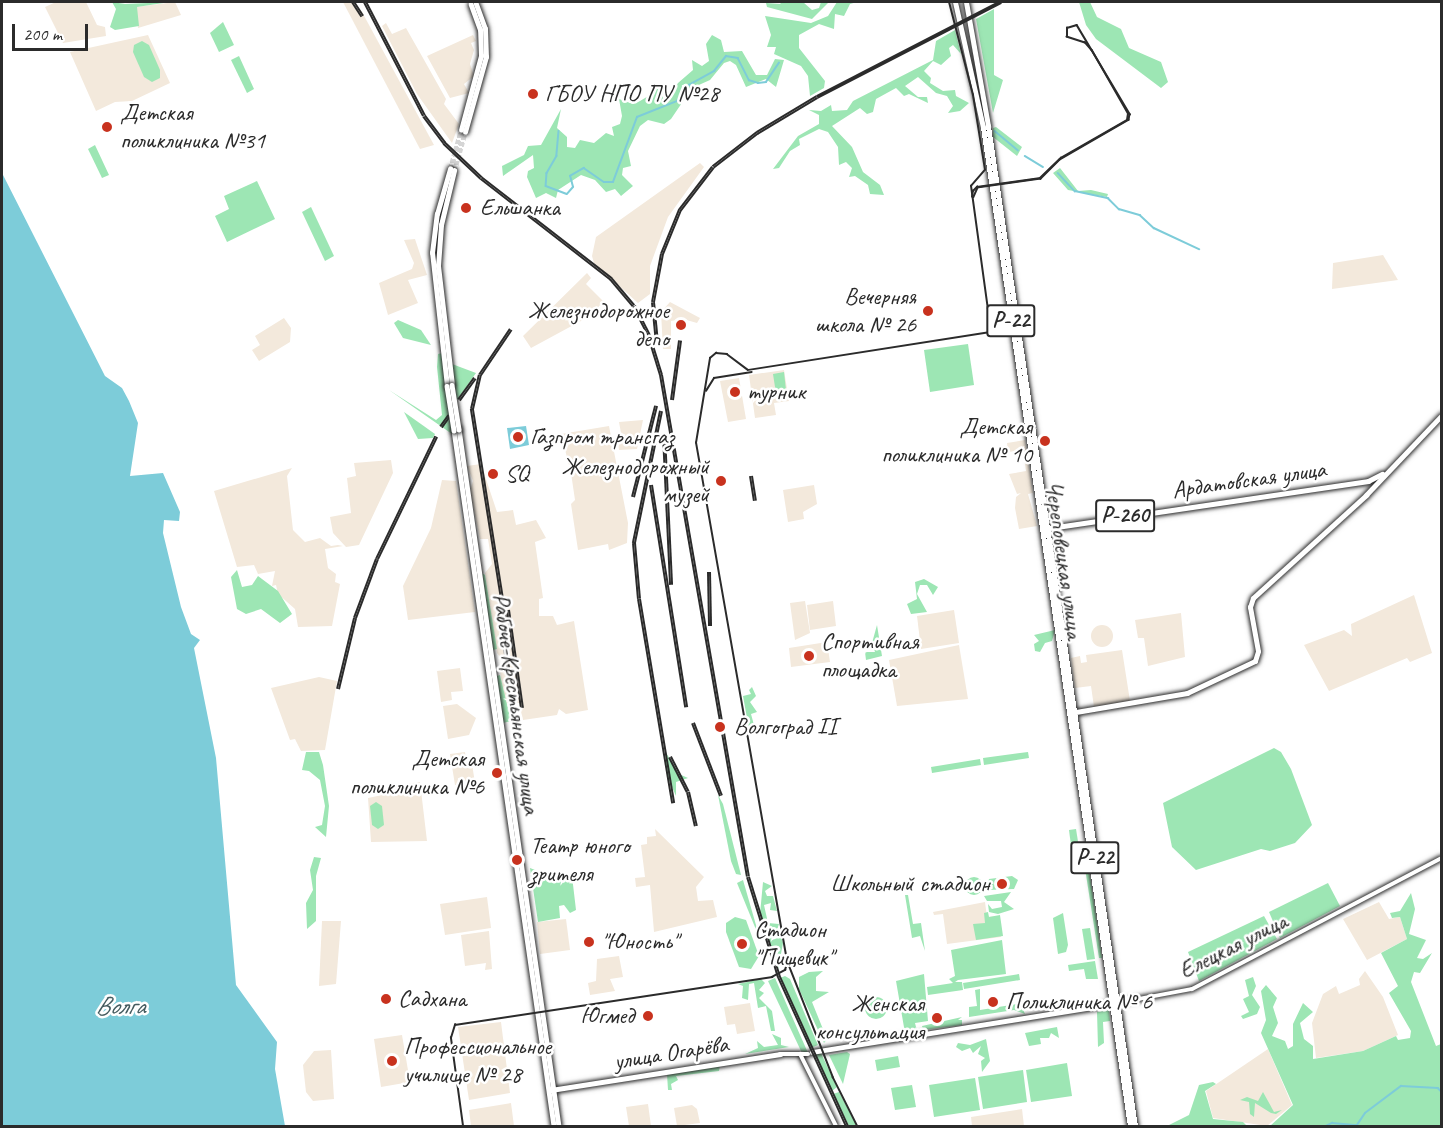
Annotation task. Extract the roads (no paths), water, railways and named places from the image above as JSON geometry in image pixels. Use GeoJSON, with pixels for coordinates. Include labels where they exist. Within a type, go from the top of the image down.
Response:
{"type":"FeatureCollection","features":[{"type":"Feature","properties":{"kind":"highway","name":"Череповецкая улица"},"geometry":{"type":"LineString","coordinates":[[955,2],[978,94],[1044,529],[1130,1126]]}},
{"type":"Feature","properties":{"kind":"highway","name":"Череповецкая улица"},"geometry":{"type":"LineString","coordinates":[[966,2],[975,39],[1044,529]]}},
{"type":"Feature","properties":{"kind":"highway"},"geometry":{"type":"LineString","coordinates":[[964,35],[968,42],[975,39]]}},
{"type":"Feature","properties":{"kind":"highway","name":"Р-260"},"geometry":{"type":"LineString","coordinates":[[1071,713],[1187,693],[1257,658],[1251,602],[1256,595],[1372,488],[1442,415]]}},
{"type":"Feature","properties":{"kind":"highway","name":"Ардатовская улица"},"geometry":{"type":"LineString","coordinates":[[1044,529],[1368,481],[1389,470]]}},
{"type":"Feature","properties":{"kind":"highway"},"geometry":{"type":"LineString","coordinates":[[1368,481],[1372,488]]}},
{"type":"Feature","properties":{"kind":"highway","name":"Череповецкая улица"},"geometry":{"type":"LineString","coordinates":[[1113,1004],[1135,1126]]}},
{"type":"Feature","properties":{"kind":"main road"},"geometry":{"type":"LineString","coordinates":[[463,131],[481,56],[480,30],[474,5]]}},
{"type":"Feature","properties":{"kind":"main road"},"geometry":{"type":"LineString","coordinates":[[452,170],[440,234],[438,278],[450,385],[433,264],[435,225],[452,170]]}},
{"type":"Feature","properties":{"kind":"main road","name":"Рабоче-Крестьянская улица"},"geometry":{"type":"LineString","coordinates":[[450,385],[551,1090],[554,1126]]}},
{"type":"Feature","properties":{"kind":"main road","name":"Елецкая улица"},"geometry":{"type":"LineString","coordinates":[[800,1054],[1113,1004],[1192,989],[1442,858]]}},
{"type":"Feature","properties":{"kind":"main road"},"geometry":{"type":"LineString","coordinates":[[800,1054],[836,1126]]}},
{"type":"Feature","properties":{"kind":"main road","name":"улица Огарёва"},"geometry":{"type":"LineString","coordinates":[[551,1090],[773,1055],[800,1054]]}},
{"type":"Feature","properties":{"kind":"main road","name":"Рабоче-Крестьянская улица"},"geometry":{"type":"LineString","coordinates":[[551,1090],[559,1126]]}},
{"type":"Feature","properties":{"kind":"water","name":"Волга"},"geometry":{"type":"Polygon","coordinates":[[[2,173],[105,376],[122,388],[129,401],[138,423],[130,476],[163,473],[180,512],[179,521],[164,520],[163,533],[181,607],[191,634],[200,640],[194,648],[216,758],[236,985],[277,1042],[275,1069],[285,1126],[2,1126],[2,173]]]}},
{"type":"Feature","properties":{"kind":"water","name":"Газпром трансгаз"},"geometry":{"type":"Polygon","coordinates":[[[526,426],[529,445],[510,449],[507,428],[526,426]]]}},
{"type":"Feature","properties":{"kind":"waterway"},"geometry":{"type":"LineString","coordinates":[[559,131],[557,156],[547,173],[546,186],[567,194],[573,187],[570,176],[584,168],[604,182],[613,182],[637,117],[677,101],[689,85],[714,71],[726,56],[738,58],[749,80],[758,83],[766,82],[779,63]]}},
{"type":"Feature","properties":{"kind":"waterway"},"geometry":{"type":"LineString","coordinates":[[995,131],[1018,150]]}},
{"type":"Feature","properties":{"kind":"waterway"},"geometry":{"type":"LineString","coordinates":[[1025,156],[1043,167]]}},
{"type":"Feature","properties":{"kind":"waterway"},"geometry":{"type":"LineString","coordinates":[[1058,173],[1075,191],[1108,198],[1119,209],[1140,215],[1154,228],[1199,249]]}},
{"type":"Feature","properties":{"kind":"waterway"},"geometry":{"type":"LineString","coordinates":[[1326,1126],[1332,1123],[1357,1125],[1365,1113],[1401,1086],[1438,1088],[1442,1092]]}},
{"type":"Feature","properties":{"kind":"tunnel"},"geometry":{"type":"LineString","coordinates":[[450,169],[461,130]]}},
{"type":"Feature","properties":{"kind":"tunnel"},"geometry":{"type":"LineString","coordinates":[[454,171],[465,132]]}},
{"type":"Feature","properties":{"kind":"tram line"},"geometry":{"type":"LineString","coordinates":[[857,1126],[833,1078],[787,961],[696,443],[710,358],[716,353],[727,354],[748,370],[991,332],[971,186],[985,170],[973,95],[949,2]]}},
{"type":"Feature","properties":{"kind":"tram line"},"geometry":{"type":"LineString","coordinates":[[972,197],[977,187],[1040,178],[1061,158],[1127,120],[1128,114],[1092,51],[1085,43],[1067,37],[1067,28],[1077,25],[1130,114],[1129,120],[1060,160],[1041,179],[978,188],[974,197]]}},
{"type":"Feature","properties":{"kind":"tram line"},"geometry":{"type":"LineString","coordinates":[[706,391],[714,378],[752,372]]}},
{"type":"Feature","properties":{"kind":"tram line"},"geometry":{"type":"LineString","coordinates":[[463,1126],[451,1038],[455,1025],[772,977],[785,970],[788,961]]}},
{"type":"Feature","properties":{"kind":"railway"},"geometry":{"type":"LineString","coordinates":[[353,2],[362,16]]}},
{"type":"Feature","properties":{"kind":"railway"},"geometry":{"type":"LineString","coordinates":[[365,2],[424,116],[444,143],[481,178],[611,279],[634,306],[649,336],[661,375],[748,877],[779,977],[847,1126]]}},
{"type":"Feature","properties":{"kind":"railway"},"geometry":{"type":"LineString","coordinates":[[657,343],[653,302],[662,254],[680,210],[713,167],[757,133],[817,97],[1001,2]]}},
{"type":"Feature","properties":{"kind":"railway"},"geometry":{"type":"LineString","coordinates":[[505,618],[472,409],[480,375],[511,329]]}},
{"type":"Feature","properties":{"kind":"railway"},"geometry":{"type":"LineString","coordinates":[[672,400],[680,341]]}},
{"type":"Feature","properties":{"kind":"railway"},"geometry":{"type":"LineString","coordinates":[[459,400],[475,378]]}},
{"type":"Feature","properties":{"kind":"railway"},"geometry":{"type":"LineString","coordinates":[[633,497],[656,406]]}},
{"type":"Feature","properties":{"kind":"railway"},"geometry":{"type":"LineString","coordinates":[[661,411],[634,543],[639,599],[673,803]]}},
{"type":"Feature","properties":{"kind":"railway"},"geometry":{"type":"LineString","coordinates":[[441,427],[449,416]]}},
{"type":"Feature","properties":{"kind":"railway"},"geometry":{"type":"LineString","coordinates":[[664,435],[671,585]]}},
{"type":"Feature","properties":{"kind":"railway"},"geometry":{"type":"LineString","coordinates":[[338,689],[355,618],[377,559],[436,437]]}},
{"type":"Feature","properties":{"kind":"railway"},"geometry":{"type":"LineString","coordinates":[[751,476],[755,501]]}},
{"type":"Feature","properties":{"kind":"railway"},"geometry":{"type":"LineString","coordinates":[[651,485],[686,707]]}},
{"type":"Feature","properties":{"kind":"railway"},"geometry":{"type":"LineString","coordinates":[[709,572],[710,626]]}},
{"type":"Feature","properties":{"kind":"railway"},"geometry":{"type":"LineString","coordinates":[[508,610],[522,708]]}},
{"type":"Feature","properties":{"kind":"railway"},"geometry":{"type":"LineString","coordinates":[[503,635],[510,681]]}},
{"type":"Feature","properties":{"kind":"railway"},"geometry":{"type":"LineString","coordinates":[[693,723],[721,796]]}},
{"type":"Feature","properties":{"kind":"railway"},"geometry":{"type":"LineString","coordinates":[[670,757],[688,792],[696,826]]}},
{"type":"Feature","properties":{"kind":"place","name":"ГБОУ НПО ПУ №28"},"geometry":{"type":"Point","coordinates":[533,94]}},
{"type":"Feature","properties":{"kind":"place","name":"Детская поликлиника №31"},"geometry":{"type":"Point","coordinates":[107,127]}},
{"type":"Feature","properties":{"kind":"place","name":"Ельшанка"},"geometry":{"type":"Point","coordinates":[466,208]}},
{"type":"Feature","properties":{"kind":"place","name":"Вечерняя школа № 26"},"geometry":{"type":"Point","coordinates":[928,311]}},
{"type":"Feature","properties":{"kind":"place","name":"Железнодорожное депо"},"geometry":{"type":"Point","coordinates":[681,325]}},
{"type":"Feature","properties":{"kind":"place","name":"турник"},"geometry":{"type":"Point","coordinates":[735,392]}},
{"type":"Feature","properties":{"kind":"place","name":"Газпром трансгаз"},"geometry":{"type":"Point","coordinates":[518,437]}},
{"type":"Feature","properties":{"kind":"place","name":"Детская поликлиника № 10"},"geometry":{"type":"Point","coordinates":[1045,441]}},
{"type":"Feature","properties":{"kind":"place","name":"SQ"},"geometry":{"type":"Point","coordinates":[493,474]}},
{"type":"Feature","properties":{"kind":"place","name":"Железнодорожный музей"},"geometry":{"type":"Point","coordinates":[721,481]}},
{"type":"Feature","properties":{"kind":"place","name":"Спортивная площадка"},"geometry":{"type":"Point","coordinates":[809,656]}},
{"type":"Feature","properties":{"kind":"place","name":"Волгоград II"},"geometry":{"type":"Point","coordinates":[720,727]}},
{"type":"Feature","properties":{"kind":"place","name":"Детская поликлиника №6"},"geometry":{"type":"Point","coordinates":[497,773]}},
{"type":"Feature","properties":{"kind":"place","name":"Театр юного зрителя"},"geometry":{"type":"Point","coordinates":[517,860]}},
{"type":"Feature","properties":{"kind":"place","name":"Школьный стадион"},"geometry":{"type":"Point","coordinates":[1002,884]}},
{"type":"Feature","properties":{"kind":"place","name":"\"Юность\""},"geometry":{"type":"Point","coordinates":[589,942]}},
{"type":"Feature","properties":{"kind":"place","name":"Стадион \"Пищевик\""},"geometry":{"type":"Point","coordinates":[742,944]}},
{"type":"Feature","properties":{"kind":"place","name":"Садхана"},"geometry":{"type":"Point","coordinates":[386,999]}},
{"type":"Feature","properties":{"kind":"place","name":"Поликлиника № 6"},"geometry":{"type":"Point","coordinates":[993,1002]}},
{"type":"Feature","properties":{"kind":"place","name":"Югмед"},"geometry":{"type":"Point","coordinates":[648,1016]}},
{"type":"Feature","properties":{"kind":"place","name":"Женская консультация"},"geometry":{"type":"Point","coordinates":[937,1018]}},
{"type":"Feature","properties":{"kind":"place","name":"Профессиональное училище № 28"},"geometry":{"type":"Point","coordinates":[392,1061]}}]}
